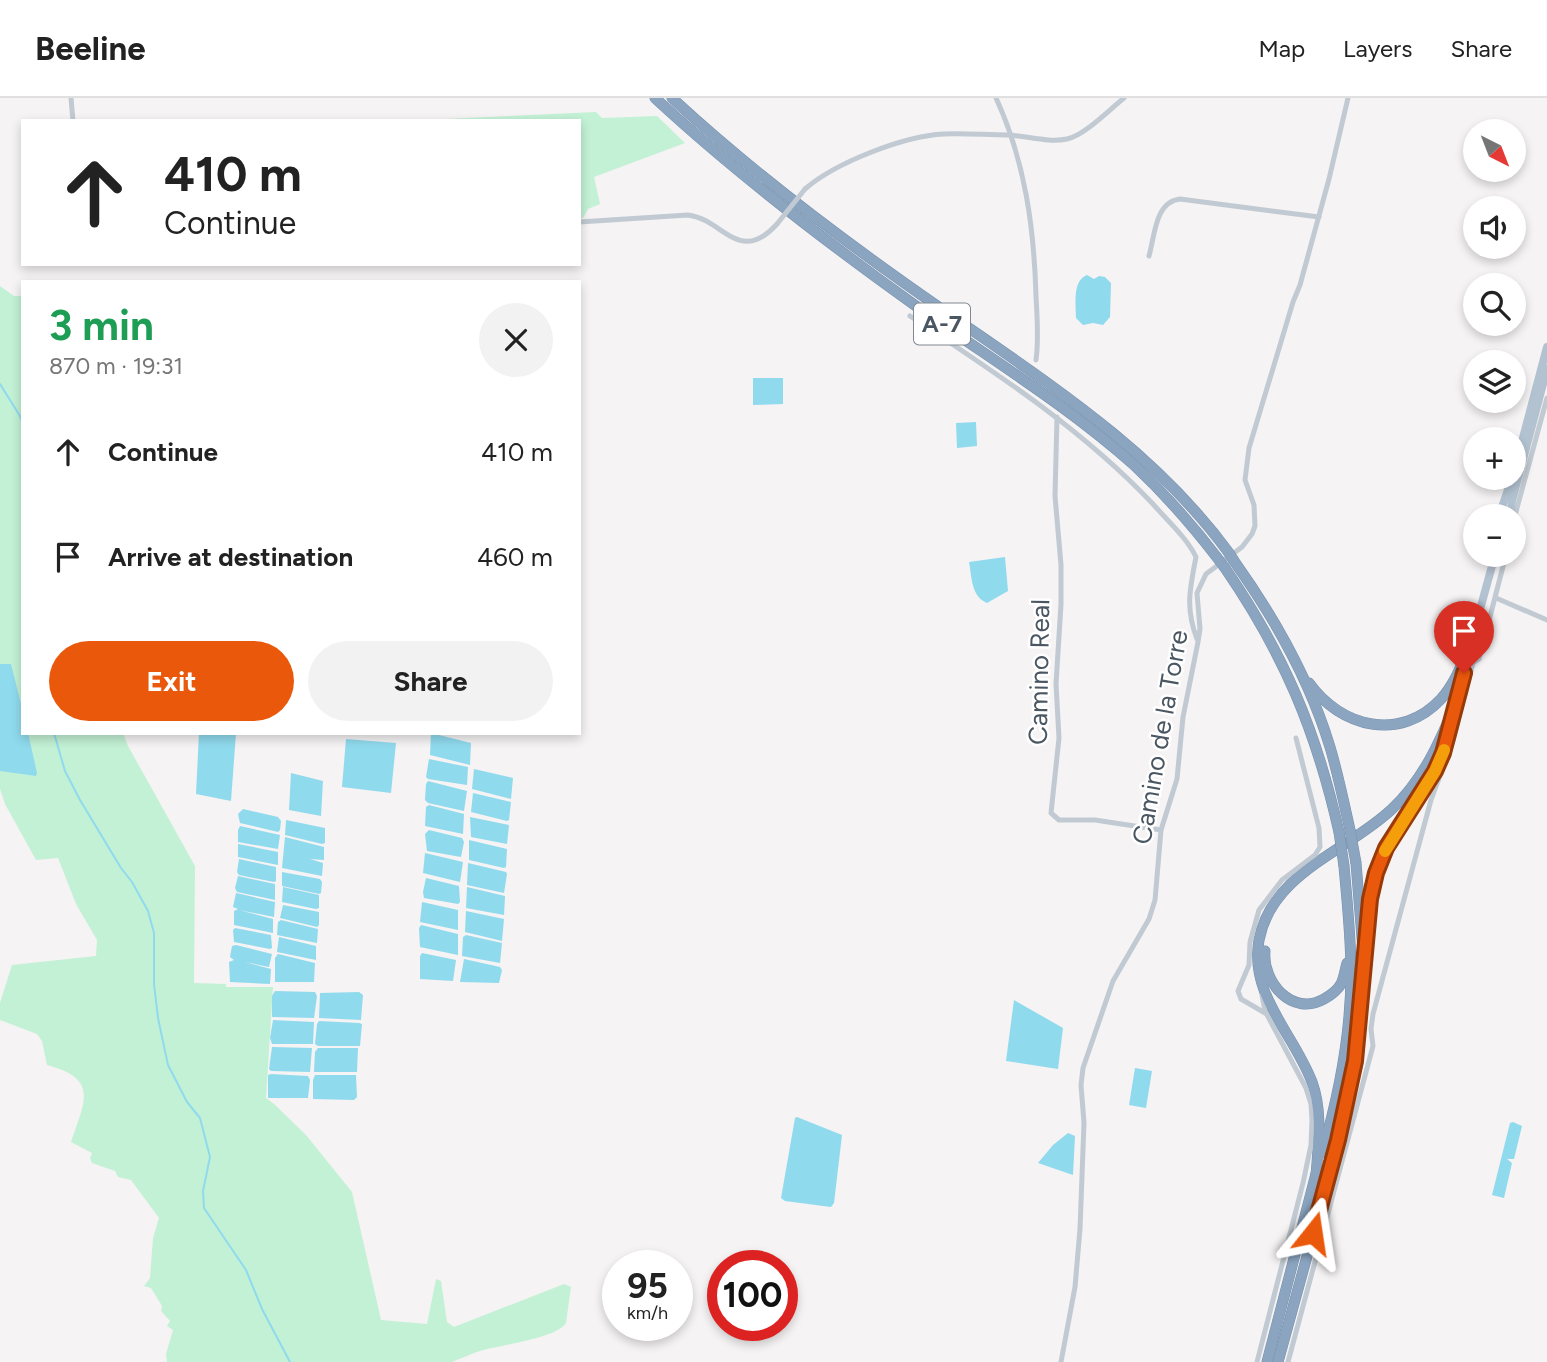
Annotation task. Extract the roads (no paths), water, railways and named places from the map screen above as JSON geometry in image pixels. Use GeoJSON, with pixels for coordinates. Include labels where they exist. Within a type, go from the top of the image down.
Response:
{"type":"FeatureCollection","features":[{"type":"Feature","properties":{"kind":"highway","name":"A-7"},"geometry":{"type":"LineString","coordinates":[[655,98],[753,184],[821,237],[1093,430],[1136,467],[1169,500],[1222,564],[1275,649],[1300,701],[1317,747],[1339,832],[1351,952],[1351,984],[1346,1045],[1336,1094],[1266,1362]]}},
{"type":"Feature","properties":{"kind":"highway","name":"A-7"},"geometry":{"type":"LineString","coordinates":[[672,98],[733,152],[822,224],[1106,426],[1165,480],[1204,522],[1267,611],[1300,671],[1329,745],[1350,830],[1356,863],[1364,962],[1355,1061],[1344,1114],[1278,1362]]}},
{"type":"Feature","properties":{"kind":"highway"},"geometry":{"type":"LineString","coordinates":[[1300,671],[1325,702],[1348,718],[1376,725],[1399,722],[1422,714],[1439,702],[1455,679],[1472,641]]}},
{"type":"Feature","properties":{"kind":"highway"},"geometry":{"type":"LineString","coordinates":[[1364,962],[1370,899],[1376,873],[1392,837],[1435,771],[1470,660]]}},
{"type":"Feature","properties":{"kind":"highway"},"geometry":{"type":"LineString","coordinates":[[1316,1177],[1319,1136],[1312,1082],[1267,1008],[1258,966],[1259,940],[1268,916],[1283,894],[1302,874],[1373,825],[1410,791],[1430,763],[1457,701]]}},
{"type":"Feature","properties":{"kind":"highway"},"geometry":{"type":"LineString","coordinates":[[1351,952],[1341,984],[1320,1001],[1308,1004],[1289,999],[1278,991],[1266,974],[1265,943],[1282,904],[1312,874],[1375,832],[1404,807],[1432,769],[1449,733]]}},
{"type":"Feature","properties":{"kind":"main road"},"geometry":{"type":"LineString","coordinates":[[1526,427],[1547,347]]}},
{"type":"Feature","properties":{"kind":"main road"},"geometry":{"type":"LineString","coordinates":[[1512,504],[1547,369]]}},
{"type":"Feature","properties":{"kind":"main road"},"geometry":{"type":"LineString","coordinates":[[1470,660],[1472,641],[1492,567]]}},
{"type":"Feature","properties":{"kind":"street"},"geometry":{"type":"LineString","coordinates":[[71,98],[73,119]]}},
{"type":"Feature","properties":{"kind":"street"},"geometry":{"type":"LineString","coordinates":[[996,98],[1012,135],[1025,184],[1035,257],[1038,343],[1036,360]]}},
{"type":"Feature","properties":{"kind":"street"},"geometry":{"type":"LineString","coordinates":[[581,221],[688,215],[704,219],[727,236],[745,240],[762,237],[777,224],[805,189],[820,177],[870,152],[941,134],[1068,139],[1084,130],[1124,98]]}},
{"type":"Feature","properties":{"kind":"street","name":"Camino de la Torre"},"geometry":{"type":"LineString","coordinates":[[1061,1362],[1075,1287],[1079,1238],[1084,1123],[1081,1086],[1083,1068],[1113,981],[1149,919],[1155,900],[1161,830],[1177,779],[1183,717],[1200,629],[1197,603],[1200,584],[1206,574],[1242,547],[1255,526],[1254,505],[1245,480],[1249,448],[1300,285],[1348,98]]}},
{"type":"Feature","properties":{"kind":"street"},"geometry":{"type":"LineString","coordinates":[[1149,256],[1161,212],[1167,202],[1172,200],[1319,217]]}},
{"type":"Feature","properties":{"kind":"street"},"geometry":{"type":"LineString","coordinates":[[910,316],[1058,417],[1120,470],[1194,552],[1196,557],[1188,601],[1198,642]]}},
{"type":"Feature","properties":{"kind":"street"},"geometry":{"type":"LineString","coordinates":[[1515,504],[1547,400]]}},
{"type":"Feature","properties":{"kind":"street","name":"Camino Real"},"geometry":{"type":"LineString","coordinates":[[1058,417],[1055,496],[1061,565],[1056,684],[1059,738],[1051,813],[1059,820],[1095,820],[1161,830]]}},
{"type":"Feature","properties":{"kind":"street"},"geometry":{"type":"LineString","coordinates":[[1288,1362],[1373,1046],[1371,1028],[1377,1002],[1430,800],[1453,741],[1470,660],[1481,651],[1502,567]]}},
{"type":"Feature","properties":{"kind":"street"},"geometry":{"type":"LineString","coordinates":[[1496,598],[1547,620]]}},
{"type":"Feature","properties":{"kind":"street"},"geometry":{"type":"LineString","coordinates":[[1267,1008],[1241,999],[1238,991],[1249,965],[1250,942],[1259,910],[1282,880],[1315,855],[1320,847],[1319,828],[1296,738]]}},
{"type":"Feature","properties":{"kind":"street"},"geometry":{"type":"LineString","coordinates":[[1252,1004],[1262,991]]}},
{"type":"Feature","properties":{"kind":"street"},"geometry":{"type":"LineString","coordinates":[[1252,1004],[1267,1008]]}},
{"type":"Feature","properties":{"kind":"street"},"geometry":{"type":"LineString","coordinates":[[1256,1362],[1311,1145],[1311,1104],[1279,1026]]}},
{"type":"Feature","properties":{"kind":"water"},"geometry":{"type":"Polygon","coordinates":[[[1087,275],[1094,279],[1105,277],[1111,283],[1110,317],[1103,325],[1083,325],[1076,318],[1077,288],[1082,278],[1087,275]]]}},
{"type":"Feature","properties":{"kind":"water"},"geometry":{"type":"Polygon","coordinates":[[[753,378],[783,378],[783,404],[753,405],[753,378]]]}},
{"type":"Feature","properties":{"kind":"water"},"geometry":{"type":"Polygon","coordinates":[[[976,422],[977,446],[957,448],[956,423],[976,422]]]}},
{"type":"Feature","properties":{"kind":"water"},"geometry":{"type":"Polygon","coordinates":[[[1005,557],[1008,591],[987,603],[975,591],[969,562],[1005,557]]]}},
{"type":"Feature","properties":{"kind":"water"},"geometry":{"type":"Polygon","coordinates":[[[0,664],[11,664],[21,704],[21,735],[28,735],[37,773],[36,776],[0,771],[0,664]]]}},
{"type":"Feature","properties":{"kind":"water"},"geometry":{"type":"Polygon","coordinates":[[[199,735],[236,735],[231,801],[196,794],[199,735]]]}},
{"type":"Feature","properties":{"kind":"water"},"geometry":{"type":"Polygon","coordinates":[[[431,735],[471,743],[470,765],[430,755],[431,735]]]}},
{"type":"Feature","properties":{"kind":"water"},"geometry":{"type":"Polygon","coordinates":[[[346,739],[396,743],[391,793],[342,787],[346,739]]]}},
{"type":"Feature","properties":{"kind":"water"},"geometry":{"type":"Polygon","coordinates":[[[429,759],[468,767],[467,785],[428,779],[429,759]]]}},
{"type":"Feature","properties":{"kind":"water"},"geometry":{"type":"Polygon","coordinates":[[[474,769],[513,778],[511,799],[472,789],[474,769]]]}},
{"type":"Feature","properties":{"kind":"water"},"geometry":{"type":"Polygon","coordinates":[[[291,773],[323,781],[321,816],[289,810],[291,773]]]}},
{"type":"Feature","properties":{"kind":"water"},"geometry":{"type":"Polygon","coordinates":[[[428,781],[467,791],[464,811],[428,803],[425,800],[428,781]]]}},
{"type":"Feature","properties":{"kind":"water"},"geometry":{"type":"Polygon","coordinates":[[[473,793],[511,802],[509,820],[471,812],[473,793]]]}},
{"type":"Feature","properties":{"kind":"water"},"geometry":{"type":"Polygon","coordinates":[[[429,805],[464,814],[463,834],[425,826],[426,807],[429,805]]]}},
{"type":"Feature","properties":{"kind":"water"},"geometry":{"type":"Polygon","coordinates":[[[243,809],[278,817],[281,821],[280,830],[278,832],[240,823],[238,814],[243,809]]]}},
{"type":"Feature","properties":{"kind":"water"},"geometry":{"type":"Polygon","coordinates":[[[470,817],[509,825],[507,844],[471,837],[470,817]]]}},
{"type":"Feature","properties":{"kind":"water"},"geometry":{"type":"Polygon","coordinates":[[[286,820],[325,828],[325,843],[285,835],[286,820]]]}},
{"type":"Feature","properties":{"kind":"water"},"geometry":{"type":"Polygon","coordinates":[[[240,826],[280,835],[278,849],[238,842],[240,826]]]}},
{"type":"Feature","properties":{"kind":"water"},"geometry":{"type":"Polygon","coordinates":[[[429,830],[462,838],[464,842],[461,857],[427,851],[425,834],[429,830]]]}},
{"type":"Feature","properties":{"kind":"water"},"geometry":{"type":"Polygon","coordinates":[[[285,837],[324,847],[324,860],[310,859],[323,863],[322,876],[282,868],[285,837]]]}},
{"type":"Feature","properties":{"kind":"water"},"geometry":{"type":"Polygon","coordinates":[[[469,840],[507,849],[506,867],[469,860],[469,840]]]}},
{"type":"Feature","properties":{"kind":"water"},"geometry":{"type":"Polygon","coordinates":[[[238,844],[278,852],[278,865],[238,857],[238,844]]]}},
{"type":"Feature","properties":{"kind":"water"},"geometry":{"type":"Polygon","coordinates":[[[425,853],[463,862],[460,882],[423,873],[425,853]]]}},
{"type":"Feature","properties":{"kind":"water"},"geometry":{"type":"Polygon","coordinates":[[[239,859],[276,867],[276,881],[239,875],[239,859]]]}},
{"type":"Feature","properties":{"kind":"water"},"geometry":{"type":"Polygon","coordinates":[[[468,863],[506,872],[504,893],[467,885],[468,863]]]}},
{"type":"Feature","properties":{"kind":"water"},"geometry":{"type":"Polygon","coordinates":[[[282,872],[320,879],[321,893],[282,886],[282,872]]]}},
{"type":"Feature","properties":{"kind":"water"},"geometry":{"type":"Polygon","coordinates":[[[238,876],[275,884],[275,900],[237,892],[235,888],[238,876]]]}},
{"type":"Feature","properties":{"kind":"water"},"geometry":{"type":"Polygon","coordinates":[[[426,878],[459,886],[460,902],[458,904],[424,898],[426,878]]]}},
{"type":"Feature","properties":{"kind":"water"},"geometry":{"type":"Polygon","coordinates":[[[283,887],[319,895],[319,908],[282,902],[283,887]]]}},
{"type":"Feature","properties":{"kind":"water"},"geometry":{"type":"Polygon","coordinates":[[[467,887],[505,896],[504,915],[466,908],[467,887]]]}},
{"type":"Feature","properties":{"kind":"water"},"geometry":{"type":"Polygon","coordinates":[[[236,893],[275,902],[274,917],[239,910],[273,919],[273,933],[234,925],[234,911],[238,909],[233,907],[236,893]]]}},
{"type":"Feature","properties":{"kind":"water"},"geometry":{"type":"Polygon","coordinates":[[[422,902],[458,910],[458,930],[420,922],[422,902]]]}},
{"type":"Feature","properties":{"kind":"water"},"geometry":{"type":"Polygon","coordinates":[[[283,905],[319,912],[319,925],[317,927],[280,918],[283,905]]]}},
{"type":"Feature","properties":{"kind":"water"},"geometry":{"type":"Polygon","coordinates":[[[466,911],[504,919],[502,941],[465,932],[466,911]]]}},
{"type":"Feature","properties":{"kind":"water"},"geometry":{"type":"Polygon","coordinates":[[[281,920],[318,929],[317,943],[277,935],[278,922],[281,920]]]}},
{"type":"Feature","properties":{"kind":"water"},"geometry":{"type":"Polygon","coordinates":[[[421,925],[458,934],[458,955],[420,947],[421,925]]]}},
{"type":"Feature","properties":{"kind":"water"},"geometry":{"type":"Polygon","coordinates":[[[235,928],[271,935],[272,948],[234,942],[235,928]]]}},
{"type":"Feature","properties":{"kind":"water"},"geometry":{"type":"Polygon","coordinates":[[[466,935],[502,943],[500,963],[462,956],[463,937],[466,935]]]}},
{"type":"Feature","properties":{"kind":"water"},"geometry":{"type":"Polygon","coordinates":[[[279,937],[316,946],[316,960],[277,952],[279,937]]]}},
{"type":"Feature","properties":{"kind":"water"},"geometry":{"type":"Polygon","coordinates":[[[232,946],[272,954],[269,967],[245,962],[271,969],[270,984],[230,982],[229,962],[234,960],[230,957],[232,946]]]}},
{"type":"Feature","properties":{"kind":"water"},"geometry":{"type":"Polygon","coordinates":[[[422,953],[456,960],[453,981],[420,979],[422,953]]]}},
{"type":"Feature","properties":{"kind":"water"},"geometry":{"type":"Polygon","coordinates":[[[278,954],[315,963],[314,982],[275,982],[275,958],[278,954]]]}},
{"type":"Feature","properties":{"kind":"water"},"geometry":{"type":"Polygon","coordinates":[[[464,959],[500,967],[502,970],[499,983],[460,982],[464,959]]]}},
{"type":"Feature","properties":{"kind":"water"},"geometry":{"type":"Polygon","coordinates":[[[275,991],[315,992],[317,996],[314,1018],[272,1017],[272,996],[275,991]]]}},
{"type":"Feature","properties":{"kind":"water"},"geometry":{"type":"Polygon","coordinates":[[[359,992],[363,995],[361,1020],[319,1018],[320,993],[359,992]]]}},
{"type":"Feature","properties":{"kind":"water"},"geometry":{"type":"Polygon","coordinates":[[[1014,1000],[1063,1028],[1058,1069],[1006,1061],[1014,1000]]]}},
{"type":"Feature","properties":{"kind":"water"},"geometry":{"type":"Polygon","coordinates":[[[273,1020],[314,1022],[313,1044],[272,1044],[270,1038],[273,1020]]]}},
{"type":"Feature","properties":{"kind":"water"},"geometry":{"type":"Polygon","coordinates":[[[319,1021],[362,1024],[360,1046],[318,1046],[315,1044],[319,1021]]]}},
{"type":"Feature","properties":{"kind":"water"},"geometry":{"type":"Polygon","coordinates":[[[272,1047],[312,1048],[310,1072],[271,1071],[272,1047]]]}},
{"type":"Feature","properties":{"kind":"water"},"geometry":{"type":"Polygon","coordinates":[[[318,1048],[358,1048],[357,1072],[314,1072],[315,1052],[318,1048]]]}},
{"type":"Feature","properties":{"kind":"water"},"geometry":{"type":"Polygon","coordinates":[[[1135,1068],[1152,1071],[1146,1108],[1129,1105],[1135,1068]]]}},
{"type":"Feature","properties":{"kind":"water"},"geometry":{"type":"Polygon","coordinates":[[[268,1075],[308,1076],[308,1098],[268,1098],[268,1075]]]}},
{"type":"Feature","properties":{"kind":"water"},"geometry":{"type":"Polygon","coordinates":[[[315,1075],[356,1075],[357,1097],[354,1100],[313,1099],[315,1075]]]}},
{"type":"Feature","properties":{"kind":"water"},"geometry":{"type":"Polygon","coordinates":[[[797,1117],[842,1135],[834,1203],[831,1207],[785,1201],[781,1198],[797,1117]]]}},
{"type":"Feature","properties":{"kind":"water"},"geometry":{"type":"Polygon","coordinates":[[[1510,1123],[1522,1126],[1514,1159],[1507,1159],[1512,1163],[1504,1198],[1492,1195],[1510,1123]]]}},
{"type":"Feature","properties":{"kind":"water"},"geometry":{"type":"Polygon","coordinates":[[[1068,1133],[1075,1136],[1073,1175],[1038,1163],[1053,1145],[1068,1133]]]}},
{"type":"Feature","properties":{"kind":"waterway"},"geometry":{"type":"LineString","coordinates":[[0,384],[21,419]]}},
{"type":"Feature","properties":{"kind":"waterway"},"geometry":{"type":"LineString","coordinates":[[55,735],[65,771],[80,800],[148,911],[154,933],[154,984],[158,1018],[168,1065],[187,1102],[200,1118],[210,1157],[203,1191],[204,1208],[246,1270],[262,1309],[290,1362]]}}]}
